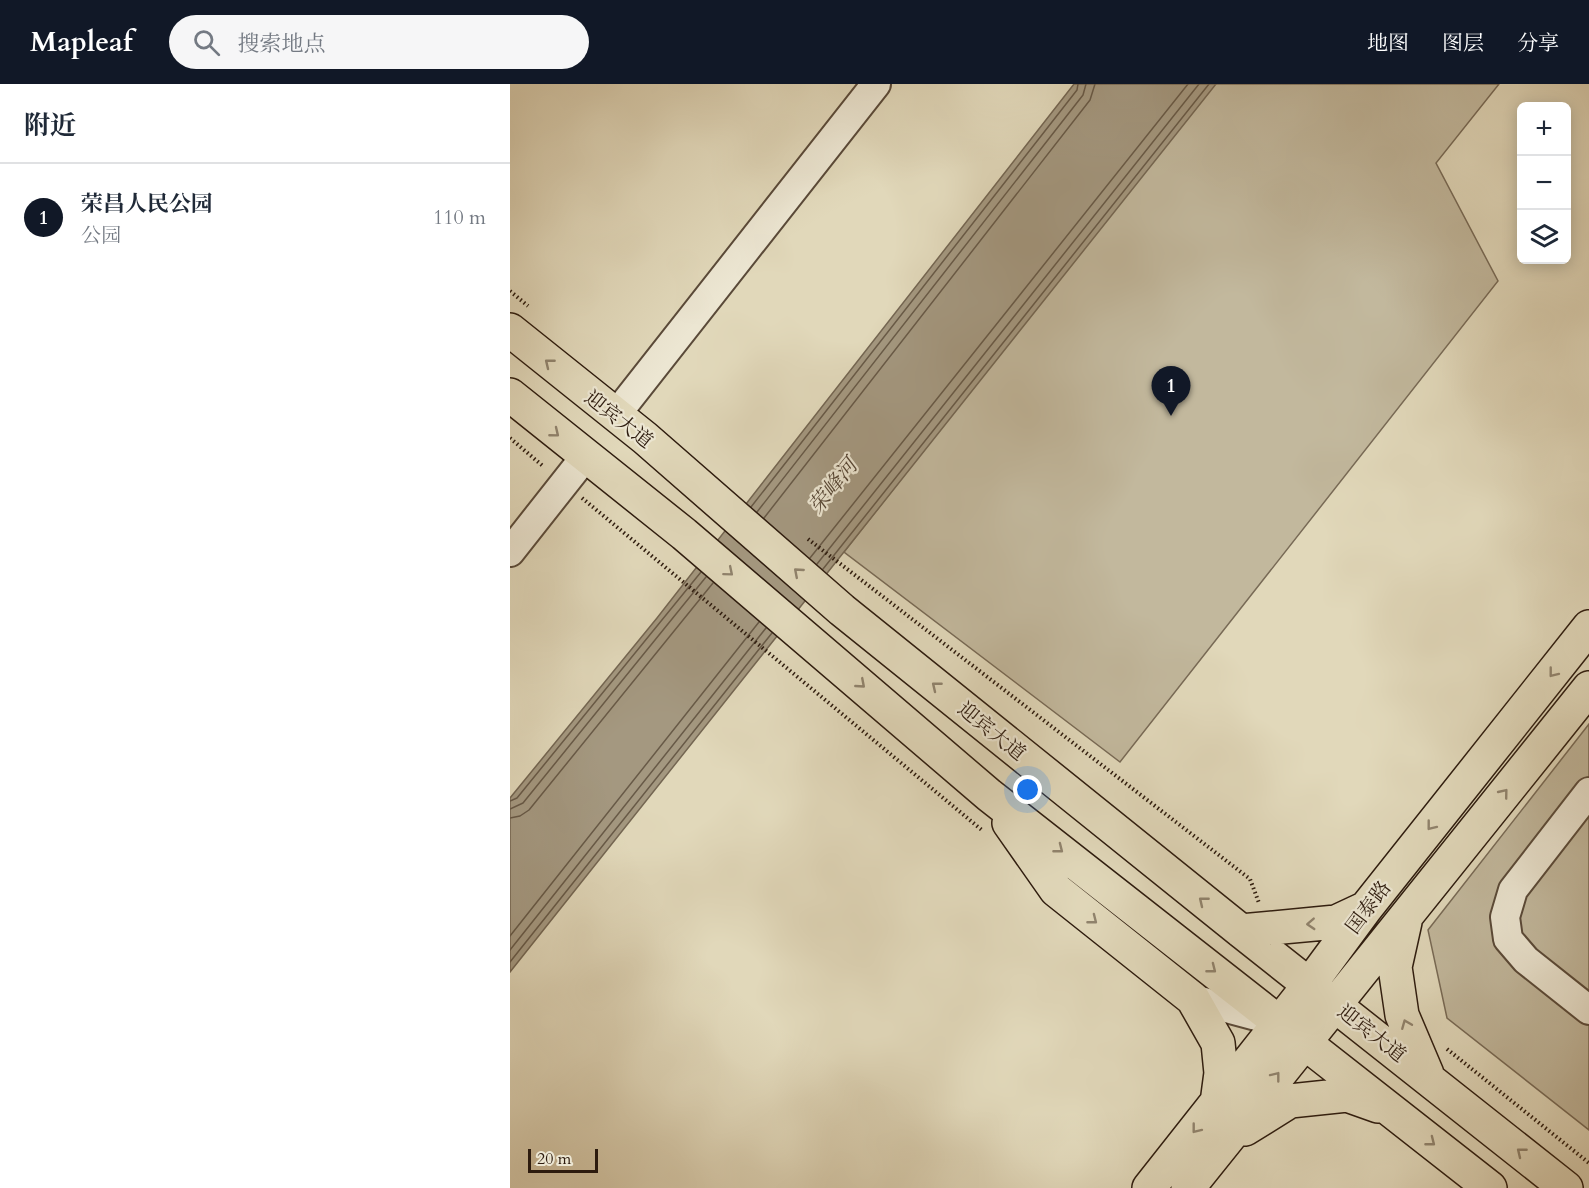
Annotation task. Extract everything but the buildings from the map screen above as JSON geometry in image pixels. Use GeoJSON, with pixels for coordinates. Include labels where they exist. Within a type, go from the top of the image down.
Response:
{"type":"FeatureCollection","features":[{"type":"Feature","properties":{"kind":"main road","name":"迎宾大道"},"geometry":{"type":"LineString","coordinates":[[510,330],[645,438],[842,610],[1254,930],[1322,994],[1566,1188]]}},
{"type":"Feature","properties":{"kind":"main road"},"geometry":{"type":"LineString","coordinates":[[510,395],[684,534],[989,795],[1490,1188]]}},
{"type":"Feature","properties":{"kind":"main road","name":"国泰路"},"geometry":{"type":"LineString","coordinates":[[1322,994],[1366,908],[1589,627]]}},
{"type":"Feature","properties":{"kind":"main road","name":"国泰路"},"geometry":{"type":"LineString","coordinates":[[1188,1188],[1224,1143],[1292,1032],[1322,994],[1407,914],[1589,689]]}},
{"type":"Feature","properties":{"kind":"main road"},"geometry":{"type":"LineString","coordinates":[[989,795],[1056,890],[1193,999],[1218,1043],[1221,1073],[1217,1103]]}},
{"type":"Feature","properties":{"kind":"main road"},"geometry":{"type":"LineString","coordinates":[[1254,930],[1336,922],[1366,908]]}},
{"type":"Feature","properties":{"kind":"main road"},"geometry":{"type":"LineString","coordinates":[[1407,914],[1395,967],[1402,1015],[1429,1078]]}},
{"type":"Feature","properties":{"kind":"main road","name":"国泰路"},"geometry":{"type":"LineString","coordinates":[[1149,1188],[1217,1103],[1292,1032]]}},
{"type":"Feature","properties":{"kind":"main road"},"geometry":{"type":"LineString","coordinates":[[1224,1143],[1290,1101],[1347,1095],[1392,1110]]}},
{"type":"Feature","properties":{"kind":"lane"},"geometry":{"type":"LineString","coordinates":[[615,416],[876,84]]}},
{"type":"Feature","properties":{"kind":"lane"},"geometry":{"type":"LineString","coordinates":[[510,552],[585,457]]}},
{"type":"Feature","properties":{"kind":"lane"},"geometry":{"type":"LineString","coordinates":[[1589,792],[1513,890],[1505,917],[1508,939],[1526,960],[1589,1010]]}},
{"type":"Feature","properties":{"kind":"lane"},"geometry":{"type":"LineString","coordinates":[[1193,999],[1292,1032]]}},
{"type":"Feature","properties":{"kind":"path"},"geometry":{"type":"LineString","coordinates":[[658,562],[984,831]]}},
{"type":"Feature","properties":{"kind":"path"},"geometry":{"type":"LineString","coordinates":[[866,586],[1250,879],[1254,930]]}},
{"type":"Feature","properties":{"kind":"shaded area"},"geometry":{"type":"Polygon","coordinates":[[[1211,84],[1499,84],[1436,163],[1498,281],[1120,762],[844,552],[1211,84]]]}},
{"type":"Feature","properties":{"kind":"shaded area"},"geometry":{"type":"Polygon","coordinates":[[[1589,724],[1589,1130],[1447,1018],[1428,930],[1589,724]]]}},
{"type":"Feature","properties":{"kind":"water","name":"荣峰河"},"geometry":{"type":"Polygon","coordinates":[[[1074,84],[1216,84],[510,972],[510,798],[657,618],[1074,84]]]}},
{"type":"Feature","properties":{"kind":"place","name":"荣昌人民公园"},"geometry":{"type":"Point","coordinates":[1171,416]}}]}
